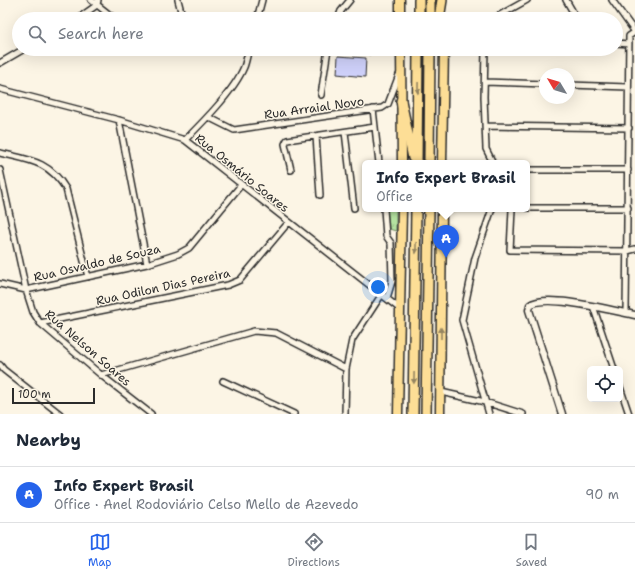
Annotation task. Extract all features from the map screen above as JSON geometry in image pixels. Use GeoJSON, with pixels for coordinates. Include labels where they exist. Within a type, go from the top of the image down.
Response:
{"type":"FeatureCollection","features":[{"type":"Feature","properties":{"kind":"highway"},"geometry":{"type":"LineString","coordinates":[[419,0],[419,12]]}},
{"type":"Feature","properties":{"kind":"highway"},"geometry":{"type":"LineString","coordinates":[[430,0],[430,12]]}},
{"type":"Feature","properties":{"kind":"highway"},"geometry":{"type":"LineString","coordinates":[[440,12],[443,0]]}},
{"type":"Feature","properties":{"kind":"highway"},"geometry":{"type":"LineString","coordinates":[[416,160],[418,56]]}},
{"type":"Feature","properties":{"kind":"highway"},"geometry":{"type":"LineString","coordinates":[[429,160],[430,56]]}},
{"type":"Feature","properties":{"kind":"highway"},"geometry":{"type":"LineString","coordinates":[[430,79],[434,56]]}},
{"type":"Feature","properties":{"kind":"highway"},"geometry":{"type":"LineString","coordinates":[[401,100],[415,160]]}},
{"type":"Feature","properties":{"kind":"highway"},"geometry":{"type":"LineString","coordinates":[[413,414],[416,212]]}},
{"type":"Feature","properties":{"kind":"highway"},"geometry":{"type":"LineString","coordinates":[[426,414],[429,212]]}},
{"type":"Feature","properties":{"kind":"main road"},"geometry":{"type":"LineString","coordinates":[[400,0],[400,12]]}},
{"type":"Feature","properties":{"kind":"main road"},"geometry":{"type":"LineString","coordinates":[[443,0],[443,12]]}},
{"type":"Feature","properties":{"kind":"main road"},"geometry":{"type":"LineString","coordinates":[[401,56],[402,160]]}},
{"type":"Feature","properties":{"kind":"main road"},"geometry":{"type":"LineString","coordinates":[[442,160],[444,56]]}},
{"type":"Feature","properties":{"kind":"main road"},"geometry":{"type":"LineString","coordinates":[[398,414],[402,212]]}},
{"type":"Feature","properties":{"kind":"main road"},"geometry":{"type":"LineString","coordinates":[[440,414],[442,212]]}},
{"type":"Feature","properties":{"kind":"street"},"geometry":{"type":"LineString","coordinates":[[91,0],[98,2],[108,12]]}},
{"type":"Feature","properties":{"kind":"street"},"geometry":{"type":"LineString","coordinates":[[178,0],[181,12]]}},
{"type":"Feature","properties":{"kind":"street"},"geometry":{"type":"LineString","coordinates":[[259,12],[262,0]]}},
{"type":"Feature","properties":{"kind":"street"},"geometry":{"type":"LineString","coordinates":[[341,12],[350,0]]}},
{"type":"Feature","properties":{"kind":"street"},"geometry":{"type":"LineString","coordinates":[[506,12],[527,0]]}},
{"type":"Feature","properties":{"kind":"street"},"geometry":{"type":"LineString","coordinates":[[566,0],[574,12]]}},
{"type":"Feature","properties":{"kind":"street"},"geometry":{"type":"LineString","coordinates":[[612,0],[621,12]]}},
{"type":"Feature","properties":{"kind":"street"},"geometry":{"type":"LineString","coordinates":[[86,12],[98,2]]}},
{"type":"Feature","properties":{"kind":"street"},"geometry":{"type":"LineString","coordinates":[[623,15],[635,32],[629,36],[626,313]]}},
{"type":"Feature","properties":{"kind":"street"},"geometry":{"type":"LineString","coordinates":[[623,44],[629,44]]}},
{"type":"Feature","properties":{"kind":"street"},"geometry":{"type":"LineString","coordinates":[[0,62],[12,56]]}},
{"type":"Feature","properties":{"kind":"street"},"geometry":{"type":"LineString","coordinates":[[185,140],[208,117],[243,68],[247,56]]}},
{"type":"Feature","properties":{"kind":"street"},"geometry":{"type":"LineString","coordinates":[[321,95],[327,56]]}},
{"type":"Feature","properties":{"kind":"street"},"geometry":{"type":"LineString","coordinates":[[485,56],[486,149],[492,160]]}},
{"type":"Feature","properties":{"kind":"street","name":"Rua Arraial Novo"},"geometry":{"type":"LineString","coordinates":[[208,117],[234,130],[386,106],[401,70]]}},
{"type":"Feature","properties":{"kind":"street"},"geometry":{"type":"LineString","coordinates":[[485,82],[539,84]]}},
{"type":"Feature","properties":{"kind":"street"},"geometry":{"type":"LineString","coordinates":[[575,86],[628,90],[635,93]]}},
{"type":"Feature","properties":{"kind":"street","name":"Rua Osmário Soares"},"geometry":{"type":"LineString","coordinates":[[0,89],[119,120],[185,140],[288,223],[400,309]]}},
{"type":"Feature","properties":{"kind":"street"},"geometry":{"type":"LineString","coordinates":[[373,109],[379,160]]}},
{"type":"Feature","properties":{"kind":"street"},"geometry":{"type":"LineString","coordinates":[[119,120],[147,264]]}},
{"type":"Feature","properties":{"kind":"street"},"geometry":{"type":"LineString","coordinates":[[486,126],[629,128]]}},
{"type":"Feature","properties":{"kind":"street"},"geometry":{"type":"LineString","coordinates":[[291,170],[285,144],[287,140],[375,127]]}},
{"type":"Feature","properties":{"kind":"street"},"geometry":{"type":"LineString","coordinates":[[345,132],[354,208]]}},
{"type":"Feature","properties":{"kind":"street"},"geometry":{"type":"LineString","coordinates":[[316,136],[320,194]]}},
{"type":"Feature","properties":{"kind":"street"},"geometry":{"type":"LineString","coordinates":[[0,154],[38,162],[49,168],[59,178],[66,189],[88,277]]}},
{"type":"Feature","properties":{"kind":"street","name":"Rua Nelson Soares"},"geometry":{"type":"LineString","coordinates":[[0,170],[26,290],[33,312],[40,323],[151,414]]}},
{"type":"Feature","properties":{"kind":"street"},"geometry":{"type":"LineString","coordinates":[[530,170],[628,170]]}},
{"type":"Feature","properties":{"kind":"street","name":"Rua Osvaldo de Souza"},"geometry":{"type":"LineString","coordinates":[[0,284],[26,290],[147,264],[178,254],[189,248],[240,185]]}},
{"type":"Feature","properties":{"kind":"street"},"geometry":{"type":"LineString","coordinates":[[530,208],[628,208]]}},
{"type":"Feature","properties":{"kind":"street"},"geometry":{"type":"LineString","coordinates":[[384,212],[386,236],[391,243],[392,281],[387,298]]}},
{"type":"Feature","properties":{"kind":"street"},"geometry":{"type":"LineString","coordinates":[[489,414],[462,320],[475,258],[491,212]]}},
{"type":"Feature","properties":{"kind":"street"},"geometry":{"type":"LineString","coordinates":[[512,212],[510,250],[627,251],[635,249]]}},
{"type":"Feature","properties":{"kind":"street","name":"Rua Odilon Dias Pereira"},"geometry":{"type":"LineString","coordinates":[[40,323],[228,285],[240,280],[288,223]]}},
{"type":"Feature","properties":{"kind":"street"},"geometry":{"type":"LineString","coordinates":[[346,414],[346,369],[352,340],[382,294]]}},
{"type":"Feature","properties":{"kind":"street"},"geometry":{"type":"LineString","coordinates":[[562,414],[529,310],[530,305],[534,301],[563,301],[635,314]]}},
{"type":"Feature","properties":{"kind":"street"},"geometry":{"type":"LineString","coordinates":[[593,306],[613,366]]}},
{"type":"Feature","properties":{"kind":"street"},"geometry":{"type":"LineString","coordinates":[[101,374],[254,331],[276,333],[346,369]]}},
{"type":"Feature","properties":{"kind":"street"},"geometry":{"type":"LineString","coordinates":[[0,364],[4,370],[60,414]]}},
{"type":"Feature","properties":{"kind":"street"},"geometry":{"type":"LineString","coordinates":[[223,381],[294,414]]}},
{"type":"Feature","properties":{"kind":"street"},"geometry":{"type":"LineString","coordinates":[[441,392],[485,402],[524,414]]}},
{"type":"Feature","properties":{"kind":"street"},"geometry":{"type":"LineString","coordinates":[[623,396],[629,414]]}},
{"type":"Feature","properties":{"kind":"green space"},"geometry":{"type":"Polygon","coordinates":[[[387,212],[396,212],[396,231],[389,229],[387,212]]]}},
{"type":"Feature","properties":{"kind":"building"},"geometry":{"type":"Polygon","coordinates":[[[338,56],[366,58],[365,77],[337,74],[338,56]]]}},
{"type":"Feature","properties":{"kind":"place","name":"Info Expert Brasil"},"geometry":{"type":"Point","coordinates":[446,258]}}]}
